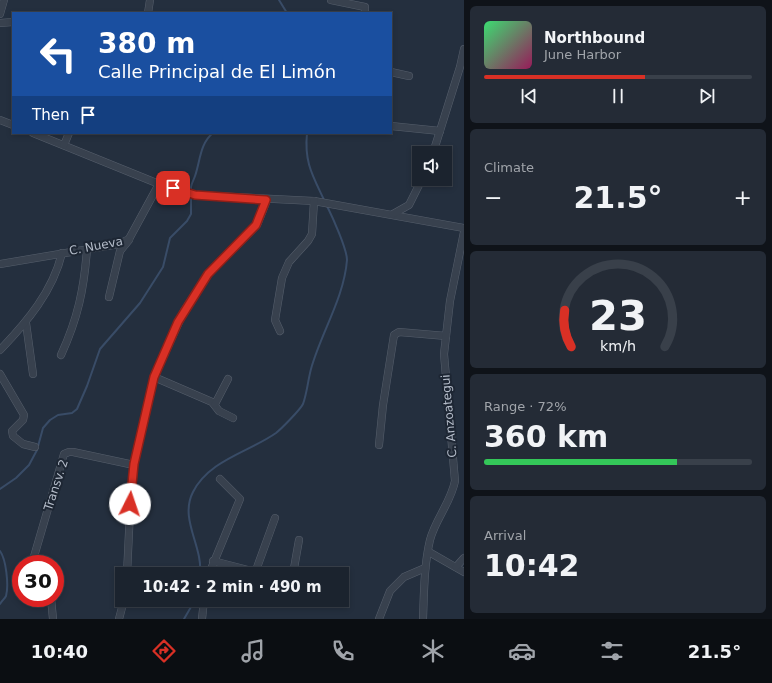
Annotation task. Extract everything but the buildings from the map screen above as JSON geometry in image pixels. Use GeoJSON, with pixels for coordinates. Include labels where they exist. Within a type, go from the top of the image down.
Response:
{"type":"FeatureCollection","features":[{"type":"Feature","properties":{"kind":"street"},"geometry":{"type":"LineString","coordinates":[[0,14],[4,0]]}},
{"type":"Feature","properties":{"kind":"street"},"geometry":{"type":"LineString","coordinates":[[148,12],[150,0]]}},
{"type":"Feature","properties":{"kind":"street"},"geometry":{"type":"LineString","coordinates":[[332,0],[365,10]]}},
{"type":"Feature","properties":{"kind":"street"},"geometry":{"type":"LineString","coordinates":[[0,23],[12,22]]}},
{"type":"Feature","properties":{"kind":"street"},"geometry":{"type":"LineString","coordinates":[[435,146],[464,49]]}},
{"type":"Feature","properties":{"kind":"street"},"geometry":{"type":"LineString","coordinates":[[392,72],[409,76]]}},
{"type":"Feature","properties":{"kind":"street"},"geometry":{"type":"LineString","coordinates":[[0,120],[12,125]]}},
{"type":"Feature","properties":{"kind":"street"},"geometry":{"type":"LineString","coordinates":[[392,126],[440,131]]}},
{"type":"Feature","properties":{"kind":"street"},"geometry":{"type":"LineString","coordinates":[[36,134],[159,184],[195,195],[266,200],[314,201],[393,214],[464,228]]}},
{"type":"Feature","properties":{"kind":"street"},"geometry":{"type":"LineString","coordinates":[[64,145],[69,134]]}},
{"type":"Feature","properties":{"kind":"street","name":"C. Nueva"},"geometry":{"type":"LineString","coordinates":[[0,264],[119,244],[129,240],[159,184]]}},
{"type":"Feature","properties":{"kind":"street"},"geometry":{"type":"LineString","coordinates":[[393,214],[409,205],[418,186]]}},
{"type":"Feature","properties":{"kind":"street"},"geometry":{"type":"LineString","coordinates":[[128,567],[131,490],[134,464],[154,377],[184,311],[208,274],[256,225],[266,200]]}},
{"type":"Feature","properties":{"kind":"street"},"geometry":{"type":"LineString","coordinates":[[280,331],[275,320],[282,278],[289,262],[312,234],[314,201]]}},
{"type":"Feature","properties":{"kind":"street","name":"C. Anzoategui"},"geometry":{"type":"LineString","coordinates":[[423,619],[425,568],[429,552],[430,539],[453,491],[455,481],[444,361],[450,301],[464,232]]}},
{"type":"Feature","properties":{"kind":"street"},"geometry":{"type":"LineString","coordinates":[[109,297],[120,251],[129,240]]}},
{"type":"Feature","properties":{"kind":"street"},"geometry":{"type":"LineString","coordinates":[[61,355],[74,326],[81,299],[85,276],[87,249]]}},
{"type":"Feature","properties":{"kind":"street"},"geometry":{"type":"LineString","coordinates":[[0,350],[34,313],[59,265],[62,253]]}},
{"type":"Feature","properties":{"kind":"street"},"geometry":{"type":"LineString","coordinates":[[26,323],[33,374]]}},
{"type":"Feature","properties":{"kind":"street"},"geometry":{"type":"LineString","coordinates":[[379,445],[382,405],[394,335],[399,332],[446,336]]}},
{"type":"Feature","properties":{"kind":"street"},"geometry":{"type":"LineString","coordinates":[[0,374],[24,415],[23,420],[12,431],[13,436],[24,444],[34,447]]}},
{"type":"Feature","properties":{"kind":"street"},"geometry":{"type":"LineString","coordinates":[[154,377],[215,404],[219,411],[233,418]]}},
{"type":"Feature","properties":{"kind":"street"},"geometry":{"type":"LineString","coordinates":[[215,404],[228,378]]}},
{"type":"Feature","properties":{"kind":"street","name":"Transv. 2"},"geometry":{"type":"LineString","coordinates":[[34,555],[64,454],[73,452],[134,464]]}},
{"type":"Feature","properties":{"kind":"street"},"geometry":{"type":"LineString","coordinates":[[212,567],[240,499],[220,479]]}},
{"type":"Feature","properties":{"kind":"street"},"geometry":{"type":"LineString","coordinates":[[257,567],[275,518]]}},
{"type":"Feature","properties":{"kind":"street"},"geometry":{"type":"LineString","coordinates":[[294,567],[299,540]]}},
{"type":"Feature","properties":{"kind":"street"},"geometry":{"type":"LineString","coordinates":[[429,552],[464,572]]}},
{"type":"Feature","properties":{"kind":"street"},"geometry":{"type":"LineString","coordinates":[[456,568],[464,558]]}},
{"type":"Feature","properties":{"kind":"street"},"geometry":{"type":"LineString","coordinates":[[214,561],[234,567]]}},
{"type":"Feature","properties":{"kind":"street"},"geometry":{"type":"LineString","coordinates":[[379,619],[390,591],[404,577],[425,568]]}},
{"type":"Feature","properties":{"kind":"street"},"geometry":{"type":"LineString","coordinates":[[52,607],[53,619]]}},
{"type":"Feature","properties":{"kind":"street"},"geometry":{"type":"LineString","coordinates":[[119,619],[122,607]]}},
{"type":"Feature","properties":{"kind":"street"},"geometry":{"type":"LineString","coordinates":[[202,619],[203,607]]}},
{"type":"Feature","properties":{"kind":"waterway"},"geometry":{"type":"LineString","coordinates":[[279,0],[286,12]]}},
{"type":"Feature","properties":{"kind":"waterway"},"geometry":{"type":"LineString","coordinates":[[191,191],[191,185],[197,171],[203,147],[205,142],[212,134]]}},
{"type":"Feature","properties":{"kind":"waterway"},"geometry":{"type":"LineString","coordinates":[[307,134],[306,144],[310,169],[325,202]]}},
{"type":"Feature","properties":{"kind":"waterway"},"geometry":{"type":"LineString","coordinates":[[0,489],[16,478],[29,465],[37,450],[43,428],[50,420],[58,415],[72,413],[77,409],[100,349],[140,303],[163,267],[170,238],[187,221],[191,214],[191,196]]}},
{"type":"Feature","properties":{"kind":"waterway"},"geometry":{"type":"LineString","coordinates":[[200,567],[189,512],[189,502],[193,492],[200,481],[219,464],[276,433],[303,404],[315,356],[342,288],[347,260],[342,241],[327,206]]}},
{"type":"Feature","properties":{"kind":"waterway"},"geometry":{"type":"LineString","coordinates":[[0,551],[5,566],[7,585],[6,596],[0,604]]}},
{"type":"Feature","properties":{"kind":"waterway"},"geometry":{"type":"LineString","coordinates":[[184,619],[191,607]]}},
{"type":"Feature","properties":{"kind":"route"},"geometry":{"type":"LineString","coordinates":[[130,504],[134,464],[154,377],[178,322],[208,274],[256,225],[266,200],[195,195],[173,188]]}}]}
